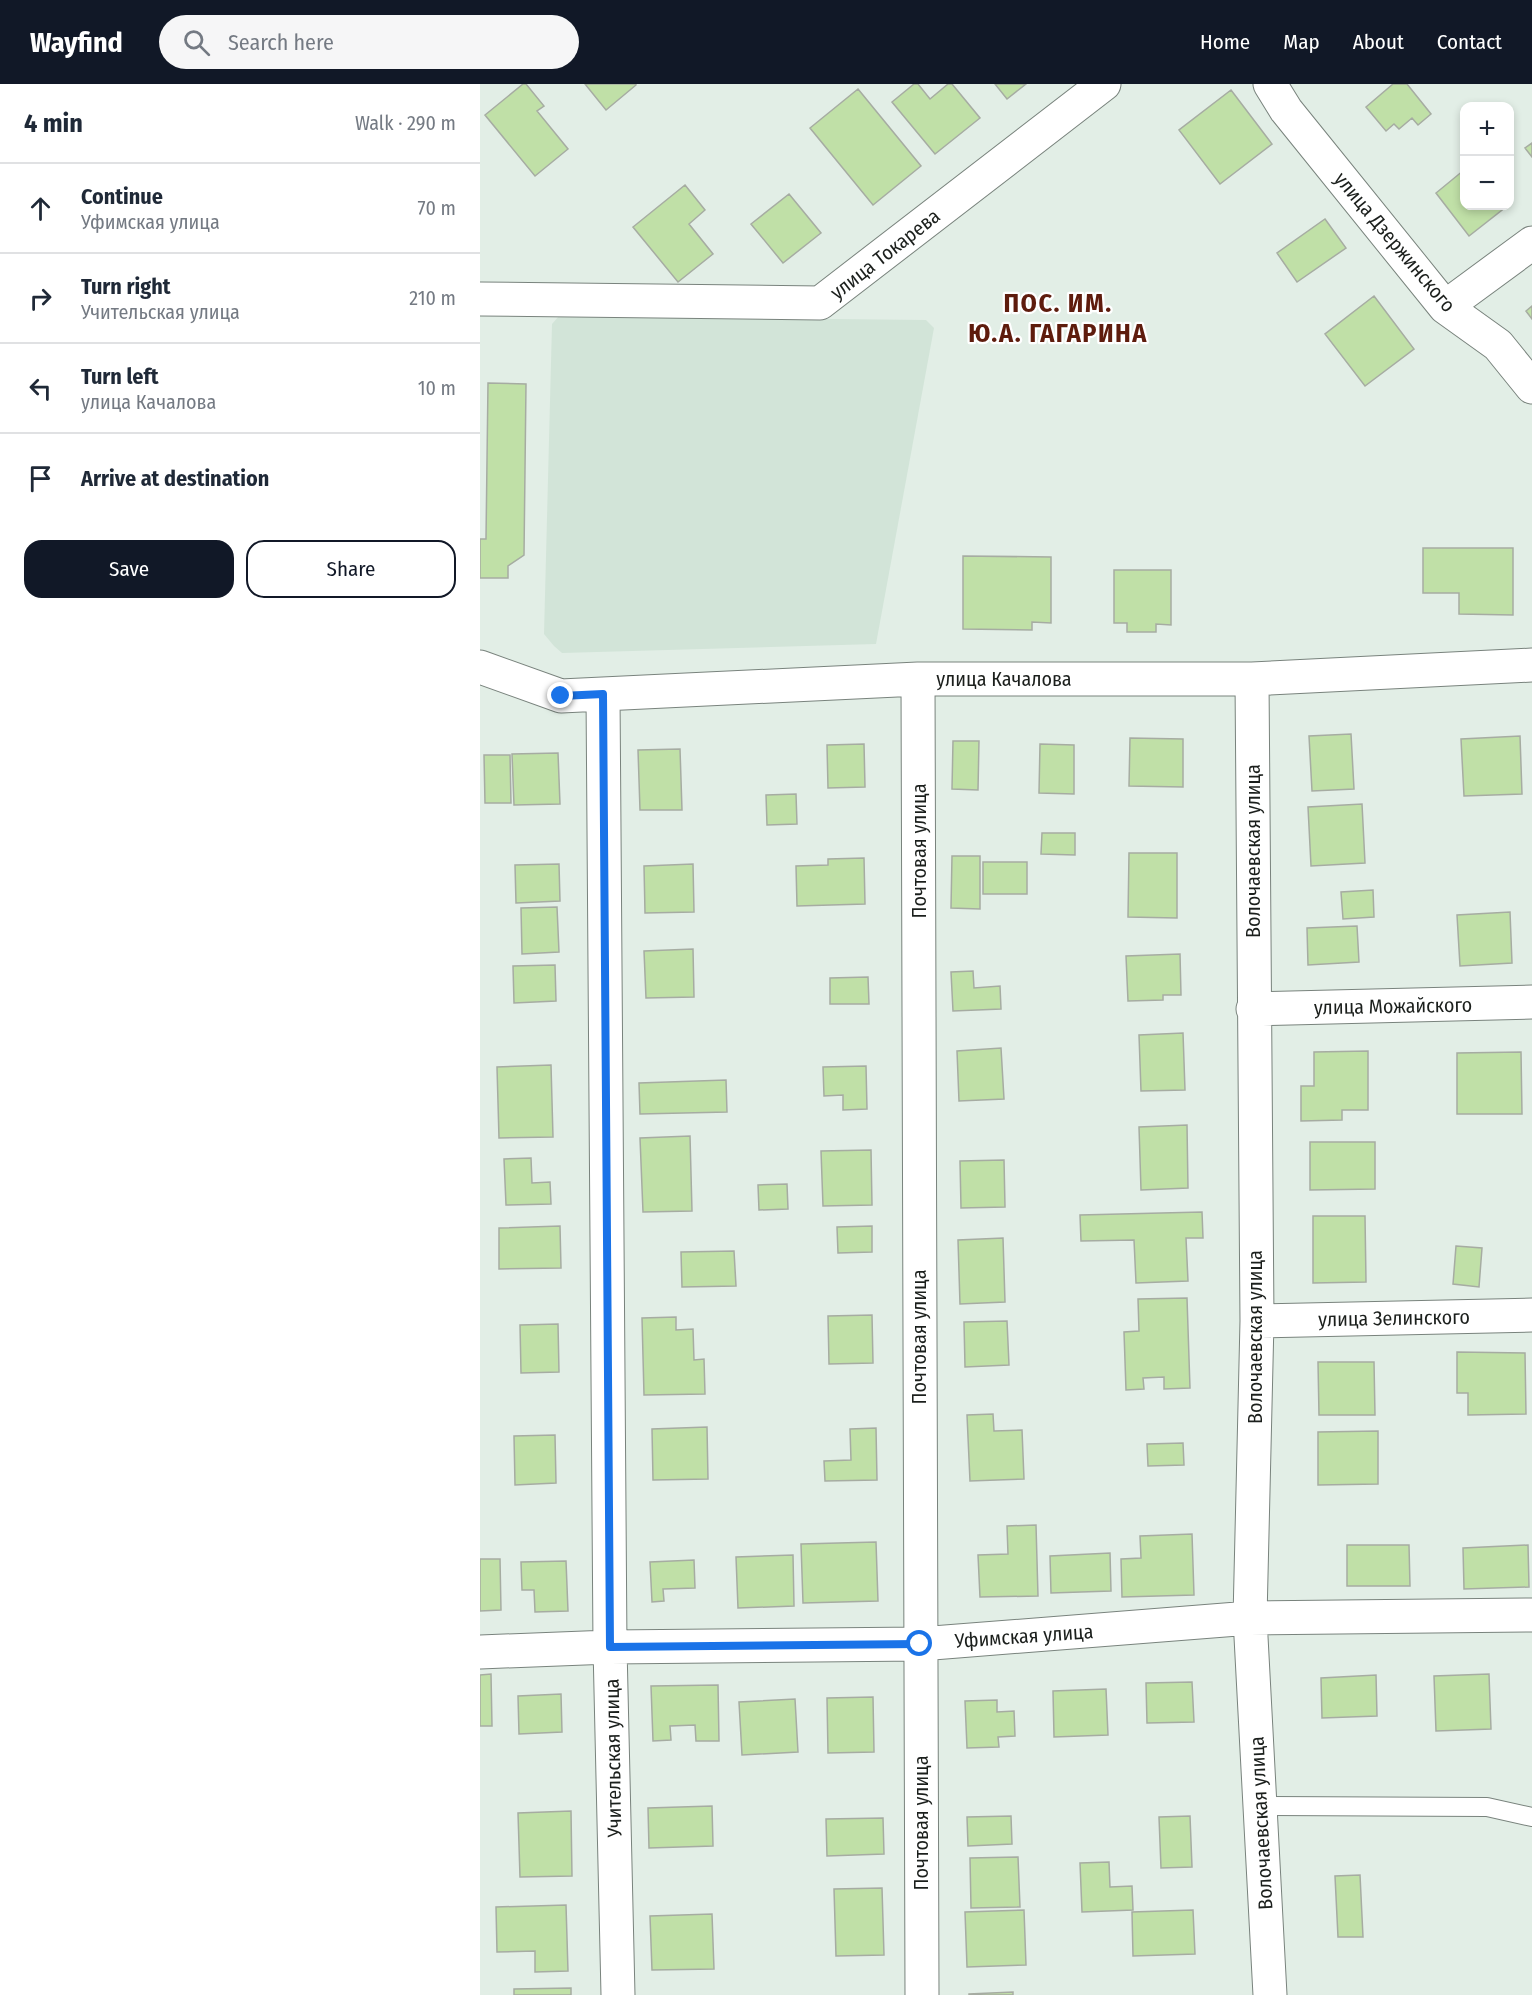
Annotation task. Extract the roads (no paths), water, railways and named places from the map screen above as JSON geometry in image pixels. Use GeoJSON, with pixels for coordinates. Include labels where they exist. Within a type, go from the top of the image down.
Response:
{"type":"FeatureCollection","features":[{"type":"Feature","properties":{"kind":"street","name":"улица Токарева"},"geometry":{"type":"LineString","coordinates":[[480,299],[820,303],[1104,84]]}},
{"type":"Feature","properties":{"kind":"street","name":"улица Дзержинского"},"geometry":{"type":"LineString","coordinates":[[1270,84],[1286,111],[1444,307],[1498,345],[1532,387]]}},
{"type":"Feature","properties":{"kind":"street"},"geometry":{"type":"LineString","coordinates":[[1444,307],[1532,243]]}},
{"type":"Feature","properties":{"kind":"street","name":"улица Качалова"},"geometry":{"type":"LineString","coordinates":[[480,667],[561,696],[918,679],[1252,679],[1532,666]]}},
{"type":"Feature","properties":{"kind":"street","name":"Почтовая улица"},"geometry":{"type":"LineString","coordinates":[[918,679],[922,1995]]}},
{"type":"Feature","properties":{"kind":"street","name":"Волочаевская улица"},"geometry":{"type":"LineString","coordinates":[[1252,679],[1257,1321],[1250,1618],[1270,1995]]}},
{"type":"Feature","properties":{"kind":"street","name":"Учительская улица"},"geometry":{"type":"LineString","coordinates":[[603,694],[610,1647],[618,1995]]}},
{"type":"Feature","properties":{"kind":"street","name":"улица Можайского"},"geometry":{"type":"LineString","coordinates":[[1253,1009],[1532,1002]]}},
{"type":"Feature","properties":{"kind":"street","name":"улица Зелинского"},"geometry":{"type":"LineString","coordinates":[[1257,1321],[1532,1315]]}},
{"type":"Feature","properties":{"kind":"street","name":"Уфимская улица"},"geometry":{"type":"LineString","coordinates":[[480,1652],[610,1647],[920,1644],[1250,1618],[1532,1616]]}},
{"type":"Feature","properties":{"kind":"lane"},"geometry":{"type":"LineString","coordinates":[[1260,1806],[1487,1807],[1532,1817]]}},
{"type":"Feature","properties":{"kind":"district","name":"ПОС. ИМ. Ю.А. ГАГАРИНА"},"geometry":{"type":"Point","coordinates":[1058,318]}}]}
